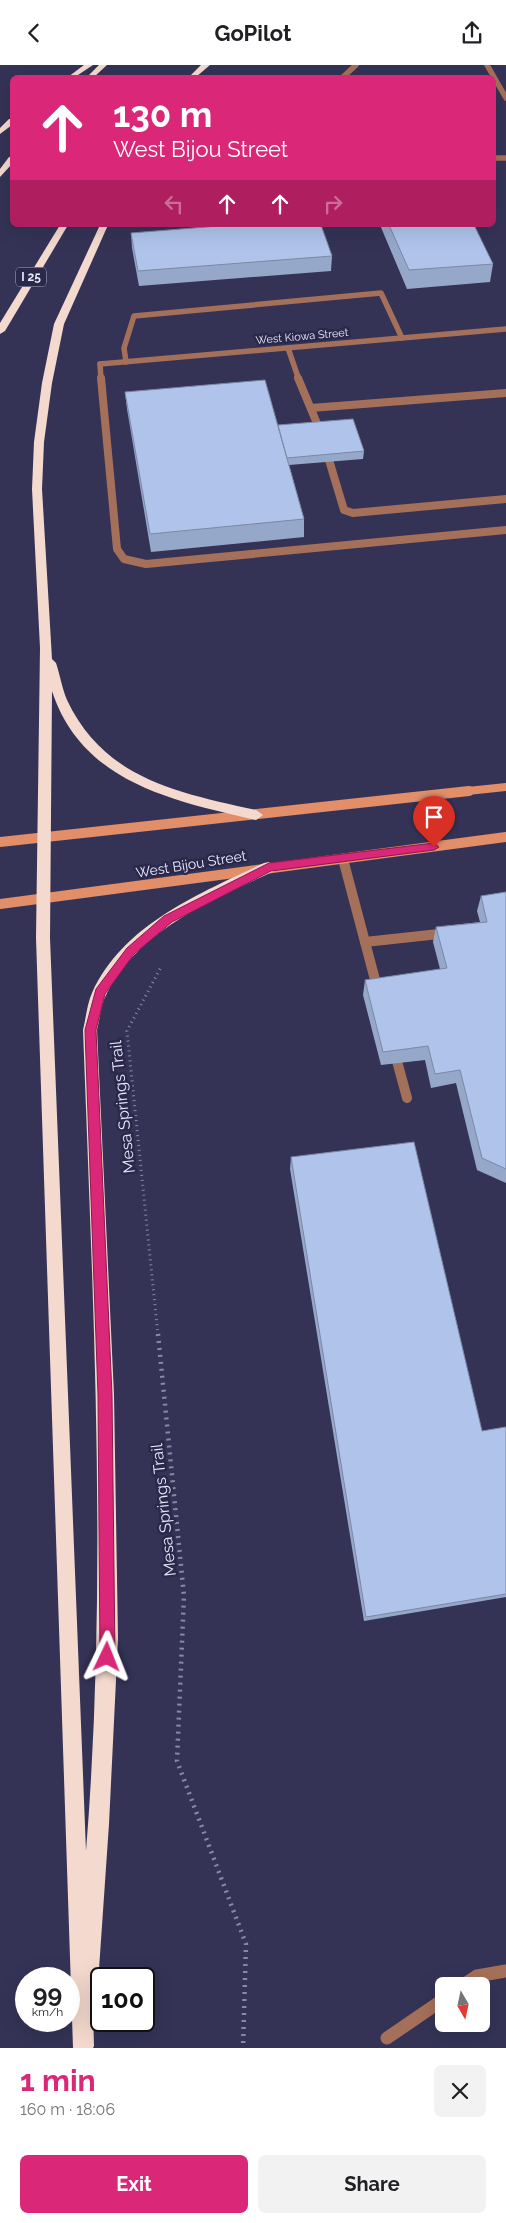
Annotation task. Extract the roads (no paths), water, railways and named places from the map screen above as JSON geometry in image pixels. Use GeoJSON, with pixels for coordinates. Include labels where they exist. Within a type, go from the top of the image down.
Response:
{"type":"FeatureCollection","features":[{"type":"Feature","properties":{"kind":"highway"},"geometry":{"type":"LineString","coordinates":[[74,75],[89,65]]}},
{"type":"Feature","properties":{"kind":"highway"},"geometry":{"type":"LineString","coordinates":[[92,75],[104,65]]}},
{"type":"Feature","properties":{"kind":"highway"},"geometry":{"type":"LineString","coordinates":[[194,75],[206,65]]}},
{"type":"Feature","properties":{"kind":"highway"},"geometry":{"type":"LineString","coordinates":[[203,75],[211,65]]}},
{"type":"Feature","properties":{"kind":"highway"},"geometry":{"type":"LineString","coordinates":[[0,131],[10,123]]}},
{"type":"Feature","properties":{"kind":"highway"},"geometry":{"type":"LineString","coordinates":[[0,173],[10,161]]}},
{"type":"Feature","properties":{"kind":"highway","name":"I 25"},"geometry":{"type":"LineString","coordinates":[[0,331],[46,251],[63,227]]}},
{"type":"Feature","properties":{"kind":"highway"},"geometry":{"type":"LineString","coordinates":[[83,2047],[43,899],[46,648],[37,489],[39,442],[59,324],[103,227]]}},
{"type":"Feature","properties":{"kind":"highway"},"geometry":{"type":"LineString","coordinates":[[46,648],[61,698],[78,730],[98,755],[110,765],[145,784],[207,803],[256,815]]}},
{"type":"Feature","properties":{"kind":"highway"},"geometry":{"type":"LineString","coordinates":[[83,2047],[99,1824],[108,1639],[105,1395],[90,1030],[100,993],[130,951],[168,919],[269,867]]}},
{"type":"Feature","properties":{"kind":"main road"},"geometry":{"type":"LineString","coordinates":[[0,842],[506,787]]}},
{"type":"Feature","properties":{"kind":"main road","name":"West Bijou Street"},"geometry":{"type":"LineString","coordinates":[[0,904],[506,837]]}},
{"type":"Feature","properties":{"kind":"street"},"geometry":{"type":"LineString","coordinates":[[346,75],[356,65]]}},
{"type":"Feature","properties":{"kind":"street"},"geometry":{"type":"LineString","coordinates":[[496,81],[506,98]]}},
{"type":"Feature","properties":{"kind":"street"},"geometry":{"type":"LineString","coordinates":[[126,362],[124,348],[134,316],[381,293],[402,338]]}},
{"type":"Feature","properties":{"kind":"street","name":"West Kiowa Street"},"geometry":{"type":"LineString","coordinates":[[506,329],[100,364],[117,549],[124,559],[146,564],[506,531]]}},
{"type":"Feature","properties":{"kind":"street"},"geometry":{"type":"LineString","coordinates":[[288,348],[304,398],[316,414],[344,510],[353,513],[506,499]]}},
{"type":"Feature","properties":{"kind":"street"},"geometry":{"type":"LineString","coordinates":[[311,408],[506,393]]}},
{"type":"Feature","properties":{"kind":"street"},"geometry":{"type":"LineString","coordinates":[[343,859],[380,997]]}},
{"type":"Feature","properties":{"kind":"street"},"geometry":{"type":"LineString","coordinates":[[365,942],[462,931]]}},
{"type":"Feature","properties":{"kind":"street"},"geometry":{"type":"LineString","coordinates":[[392,1043],[407,1098]]}},
{"type":"Feature","properties":{"kind":"street"},"geometry":{"type":"LineString","coordinates":[[476,1977],[506,1971]]}},
{"type":"Feature","properties":{"kind":"street"},"geometry":{"type":"LineString","coordinates":[[387,2038],[435,2005]]}}]}
